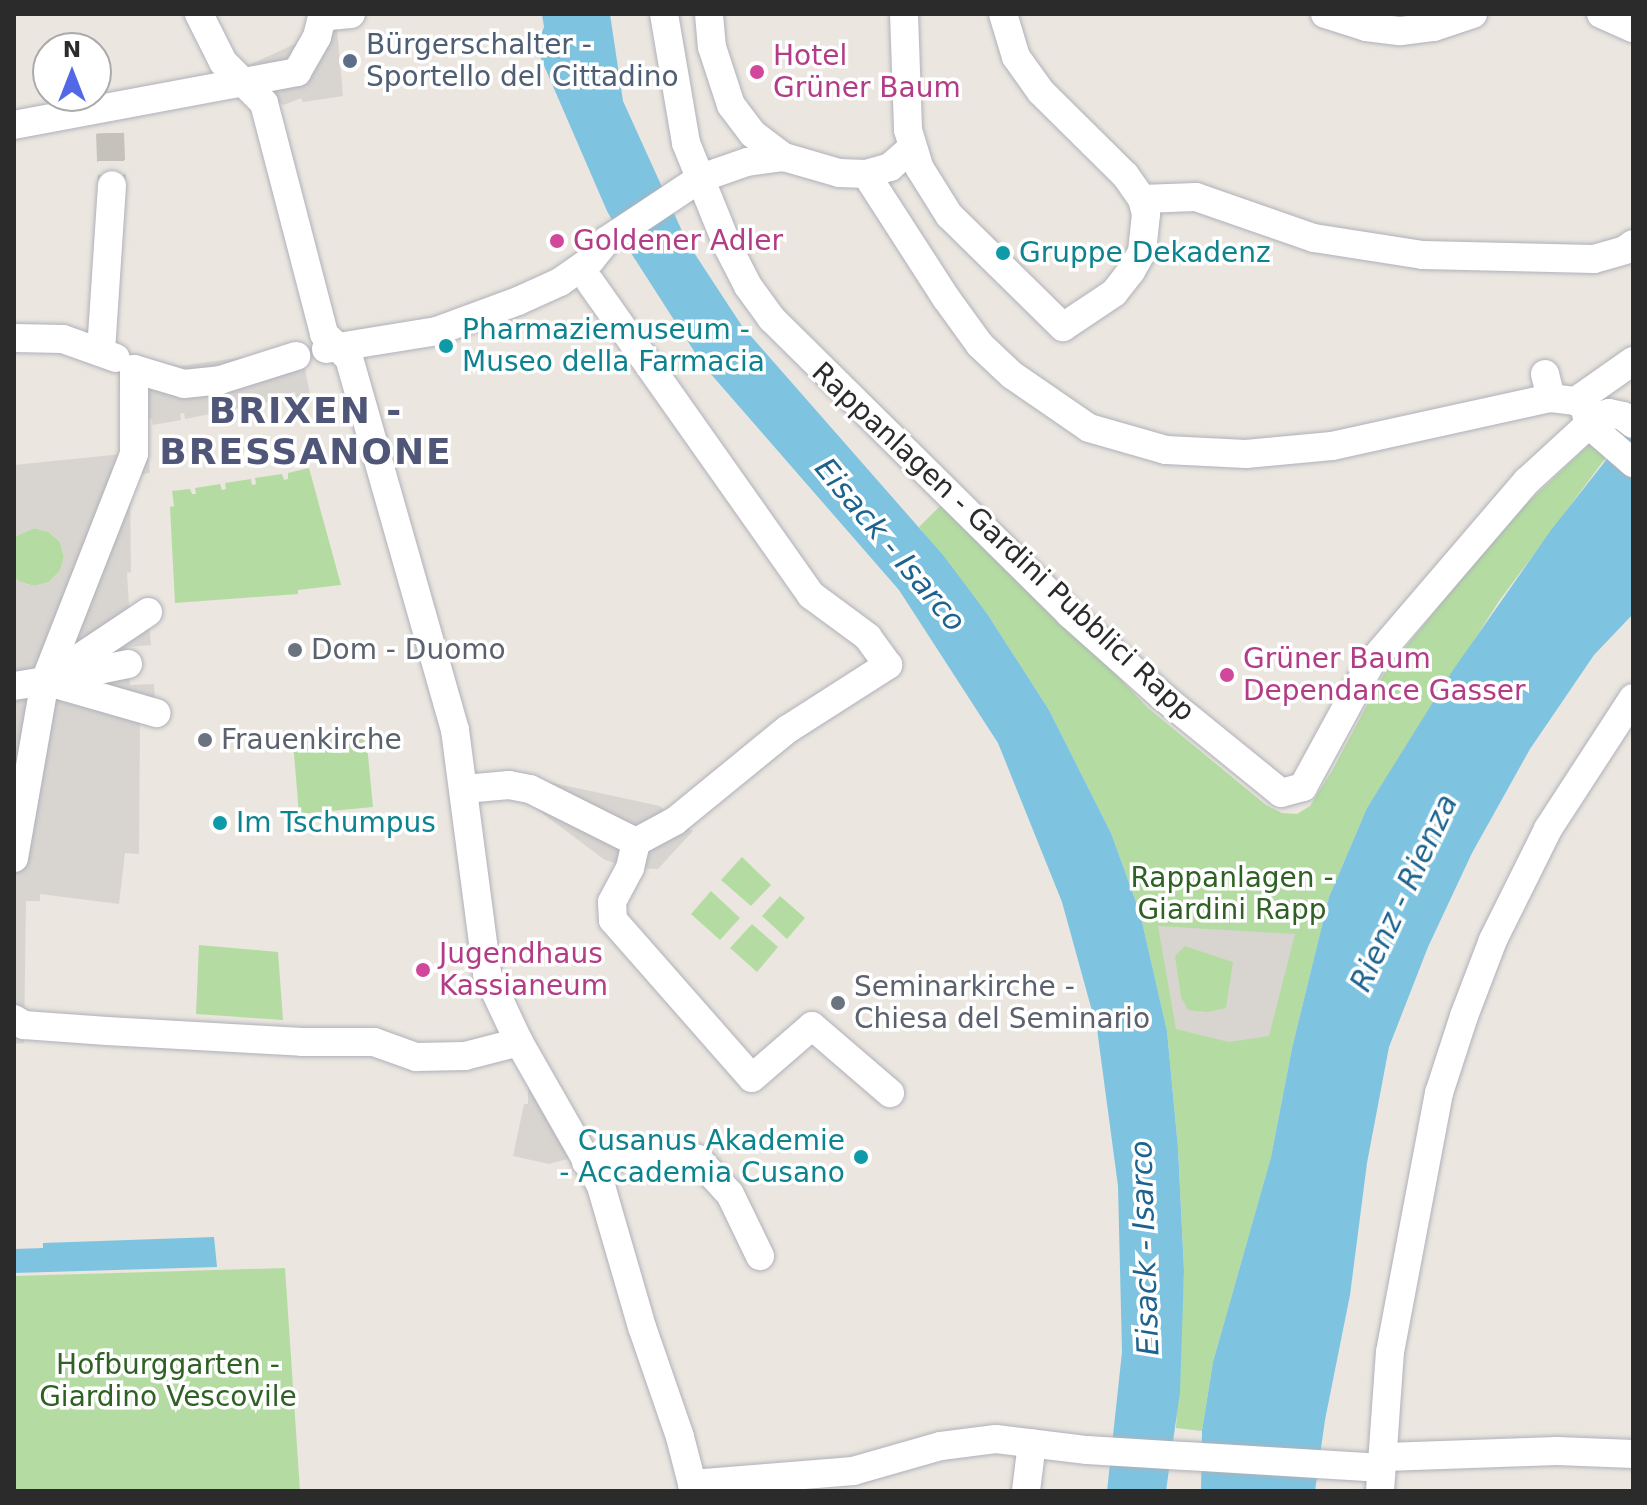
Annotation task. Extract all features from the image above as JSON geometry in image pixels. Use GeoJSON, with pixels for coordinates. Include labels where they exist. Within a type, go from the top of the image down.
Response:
{"type":"FeatureCollection","features":[{"type":"Feature","properties":{"kind":"street"},"geometry":{"type":"LineString","coordinates":[[199,14],[223,62],[242,85],[264,103],[324,334],[314,352]]}},
{"type":"Feature","properties":{"kind":"street"},"geometry":{"type":"LineString","coordinates":[[14,125],[107,122],[297,72],[317,37],[321,21],[329,16],[351,14]]}},
{"type":"Feature","properties":{"kind":"street"},"geometry":{"type":"LineString","coordinates":[[664,14],[691,185]]}},
{"type":"Feature","properties":{"kind":"street"},"geometry":{"type":"LineString","coordinates":[[709,14],[712,47],[731,105],[753,134],[784,157],[839,173],[866,174],[890,167],[911,149]]}},
{"type":"Feature","properties":{"kind":"street"},"geometry":{"type":"LineString","coordinates":[[904,14],[911,149],[949,215],[1063,327],[1114,293],[1131,271],[1142,252],[1146,231],[1142,199],[1125,175],[1041,92],[1016,57],[1003,14]]}},
{"type":"Feature","properties":{"kind":"street"},"geometry":{"type":"LineString","coordinates":[[1325,14],[1366,27],[1401,31],[1434,27],[1473,14]]}},
{"type":"Feature","properties":{"kind":"street"},"geometry":{"type":"LineString","coordinates":[[1601,14],[1633,28]]}},
{"type":"Feature","properties":{"kind":"street"},"geometry":{"type":"LineString","coordinates":[[14,338],[48,337],[184,384],[220,380],[314,352],[437,331],[560,282],[590,261],[606,241],[691,185],[747,162],[784,157]]}},
{"type":"Feature","properties":{"kind":"street"},"geometry":{"type":"LineString","coordinates":[[866,174],[980,345],[1012,375],[1113,433],[1166,450],[1246,454],[1332,446],[1565,399],[1633,361]]}},
{"type":"Feature","properties":{"kind":"street"},"geometry":{"type":"LineString","coordinates":[[14,858],[45,681],[134,454],[118,360],[112,185]]}},
{"type":"Feature","properties":{"kind":"street","name":"Rappanlagen - Gardini Pubblici Rapp"},"geometry":{"type":"LineString","coordinates":[[691,185],[748,286],[799,348],[1070,614],[1163,697],[1281,793],[1303,787],[1370,664],[1527,481],[1565,399]]}},
{"type":"Feature","properties":{"kind":"street"},"geometry":{"type":"LineString","coordinates":[[1142,199],[1196,197],[1314,238],[1423,255],[1594,259],[1633,244]]}},
{"type":"Feature","properties":{"kind":"street"},"geometry":{"type":"LineString","coordinates":[[590,282],[811,595],[868,637],[888,665],[788,729],[633,855],[612,902],[613,920],[752,1078],[812,1026],[890,1093]]}},
{"type":"Feature","properties":{"kind":"street"},"geometry":{"type":"LineString","coordinates":[[314,352],[349,358],[455,730],[487,974],[519,1042],[601,1186],[693,1487],[853,1471],[966,1441],[996,1439],[1087,1450],[1377,1472],[1557,1451],[1633,1454]]}},
{"type":"Feature","properties":{"kind":"street"},"geometry":{"type":"LineString","coordinates":[[1565,399],[1632,423]]}},
{"type":"Feature","properties":{"kind":"street"},"geometry":{"type":"LineString","coordinates":[[1565,399],[1633,463]]}},
{"type":"Feature","properties":{"kind":"street"},"geometry":{"type":"LineString","coordinates":[[45,681],[148,612]]}},
{"type":"Feature","properties":{"kind":"street"},"geometry":{"type":"LineString","coordinates":[[14,686],[128,664]]}},
{"type":"Feature","properties":{"kind":"street"},"geometry":{"type":"LineString","coordinates":[[45,681],[156,713]]}},
{"type":"Feature","properties":{"kind":"street"},"geometry":{"type":"LineString","coordinates":[[1377,1472],[1390,1352],[1439,1093],[1464,1016],[1493,940],[1548,829],[1633,698]]}},
{"type":"Feature","properties":{"kind":"street"},"geometry":{"type":"LineString","coordinates":[[465,789],[509,785],[530,789],[633,855]]}},
{"type":"Feature","properties":{"kind":"street"},"geometry":{"type":"LineString","coordinates":[[19,1022],[302,1042],[374,1042],[416,1057],[465,1056],[519,1042]]}},
{"type":"Feature","properties":{"kind":"street"},"geometry":{"type":"LineString","coordinates":[[586,1162],[674,1150],[698,1159],[730,1194],[760,1256]]}},
{"type":"Feature","properties":{"kind":"street"},"geometry":{"type":"LineString","coordinates":[[1026,1491],[1032,1443]]}},
{"type":"Feature","properties":{"kind":"green space","name":"Rappanlagen - Giardini Rapp"},"geometry":{"type":"Polygon","coordinates":[[[1594,440],[1610,452],[1499,601],[1367,808],[1329,897],[1292,1048],[1271,1157],[1213,1362],[1202,1431],[1176,1428],[1184,1271],[1178,1148],[1167,1031],[1140,913],[1111,833],[1049,710],[988,615],[919,527],[948,498],[1148,708],[1266,805],[1282,813],[1297,814],[1310,806],[1332,771],[1383,675],[1509,520],[1594,440]]]}},
{"type":"Feature","properties":{"kind":"green space"},"geometry":{"type":"Polygon","coordinates":[[[309,468],[341,585],[298,590],[298,594],[175,603],[170,507],[174,506],[172,491],[190,489],[192,494],[196,494],[195,488],[220,484],[222,490],[226,489],[225,483],[251,479],[252,485],[256,484],[255,478],[282,474],[284,480],[288,479],[288,473],[309,468]]]}},
{"type":"Feature","properties":{"kind":"green space"},"geometry":{"type":"Polygon","coordinates":[[[34,528],[49,532],[60,542],[64,557],[60,571],[49,582],[34,586],[14,577],[14,537],[34,528]]]}},
{"type":"Feature","properties":{"kind":"green space"},"geometry":{"type":"Polygon","coordinates":[[[366,735],[373,807],[299,814],[293,742],[366,735]]]}},
{"type":"Feature","properties":{"kind":"green space"},"geometry":{"type":"Polygon","coordinates":[[[742,857],[771,885],[751,906],[721,880],[742,857]]]}},
{"type":"Feature","properties":{"kind":"green space"},"geometry":{"type":"Polygon","coordinates":[[[711,891],[740,918],[720,940],[691,914],[711,891]]]}},
{"type":"Feature","properties":{"kind":"green space"},"geometry":{"type":"Polygon","coordinates":[[[780,896],[805,918],[787,939],[762,916],[780,896]]]}},
{"type":"Feature","properties":{"kind":"green space"},"geometry":{"type":"Polygon","coordinates":[[[752,924],[778,947],[757,972],[730,948],[752,924]]]}},
{"type":"Feature","properties":{"kind":"green space"},"geometry":{"type":"Polygon","coordinates":[[[199,945],[278,952],[283,1020],[196,1014],[199,945]]]}},
{"type":"Feature","properties":{"kind":"green space","name":"Hofburggarten - Giardino Vescovile"},"geometry":{"type":"Polygon","coordinates":[[[285,1268],[300,1491],[14,1491],[14,1276],[285,1268]]]}},
{"type":"Feature","properties":{"kind":"shaded area"},"geometry":{"type":"Polygon","coordinates":[[[337,29],[343,96],[303,102],[301,98],[284,105],[242,85],[247,66],[310,37],[337,29]]]}},
{"type":"Feature","properties":{"kind":"shaded area"},"geometry":{"type":"Polygon","coordinates":[[[295,350],[304,364],[310,394],[296,397],[295,392],[291,393],[291,397],[273,401],[272,396],[268,397],[268,402],[245,407],[243,401],[238,402],[239,408],[215,413],[214,408],[210,408],[210,414],[185,419],[184,413],[180,414],[181,420],[153,425],[151,418],[146,419],[150,473],[135,475],[130,482],[131,572],[127,573],[129,606],[147,605],[151,645],[127,647],[130,685],[154,684],[156,719],[140,721],[139,854],[125,853],[119,904],[40,894],[40,901],[26,901],[24,1043],[14,1044],[14,577],[34,586],[49,582],[60,571],[64,557],[60,542],[49,532],[34,528],[14,537],[14,465],[122,454],[119,367],[124,353],[179,366],[295,350]]]}},
{"type":"Feature","properties":{"kind":"shaded area"},"geometry":{"type":"Polygon","coordinates":[[[535,779],[660,806],[675,821],[693,831],[658,869],[630,868],[605,860],[523,799],[535,779]]]}},
{"type":"Feature","properties":{"kind":"shaded area"},"geometry":{"type":"Polygon","coordinates":[[[1158,926],[1295,934],[1269,1036],[1229,1042],[1176,1029],[1158,926]],[[1185,946],[1175,956],[1181,997],[1188,1010],[1207,1012],[1226,1008],[1233,962],[1185,946]]]}},
{"type":"Feature","properties":{"kind":"shaded area"},"geometry":{"type":"Polygon","coordinates":[[[528,1080],[582,1155],[549,1164],[513,1156],[524,1104],[528,1104],[528,1080]]]}},
{"type":"Feature","properties":{"kind":"water","name":"Eisack - Isarco"},"geometry":{"type":"Polygon","coordinates":[[[542,14],[610,14],[623,101],[687,242],[742,326],[943,555],[988,615],[1049,710],[1111,833],[1140,913],[1167,1031],[1178,1148],[1184,1271],[1180,1392],[1166,1491],[1107,1491],[1122,1352],[1118,1186],[1097,1029],[1062,902],[998,743],[899,590],[703,365],[631,253],[607,211],[536,47],[544,27],[542,14]]]}},
{"type":"Feature","properties":{"kind":"water","name":"Rienz - Rienza"},"geometry":{"type":"Polygon","coordinates":[[[1633,426],[1633,614],[1594,655],[1530,749],[1472,853],[1428,947],[1389,1047],[1367,1163],[1350,1295],[1325,1420],[1315,1491],[1201,1491],[1202,1431],[1213,1362],[1271,1157],[1292,1048],[1329,897],[1367,808],[1453,670],[1551,530],[1633,426]]]}},
{"type":"Feature","properties":{"kind":"water"},"geometry":{"type":"Polygon","coordinates":[[[214,1237],[217,1267],[14,1273],[14,1249],[43,1248],[43,1243],[214,1237]]]}},
{"type":"Feature","properties":{"kind":"tunnel"},"geometry":{"type":"LineString","coordinates":[[110,133],[112,185]]}},
{"type":"Feature","properties":{"kind":"place","name":"Bürgerschalter - Sportello del Cittadino"},"geometry":{"type":"Point","coordinates":[350,61]}},
{"type":"Feature","properties":{"kind":"place","name":"Hotel Grüner Baum"},"geometry":{"type":"Point","coordinates":[757,72]}},
{"type":"Feature","properties":{"kind":"place","name":"Goldener Adler"},"geometry":{"type":"Point","coordinates":[557,241]}},
{"type":"Feature","properties":{"kind":"place","name":"Gruppe Dekadenz"},"geometry":{"type":"Point","coordinates":[1003,253]}},
{"type":"Feature","properties":{"kind":"place","name":"Pharmaziemuseum - Museo della Farmacia"},"geometry":{"type":"Point","coordinates":[446,346]}},
{"type":"Feature","properties":{"kind":"place","name":"Dom - Duomo"},"geometry":{"type":"Point","coordinates":[295,650]}},
{"type":"Feature","properties":{"kind":"place","name":"Grüner Baum Dependance Gasser"},"geometry":{"type":"Point","coordinates":[1227,675]}},
{"type":"Feature","properties":{"kind":"place","name":"Frauenkirche"},"geometry":{"type":"Point","coordinates":[205,740]}},
{"type":"Feature","properties":{"kind":"place","name":"Im Tschumpus"},"geometry":{"type":"Point","coordinates":[220,823]}},
{"type":"Feature","properties":{"kind":"place","name":"Jugendhaus Kassianeum"},"geometry":{"type":"Point","coordinates":[423,970]}},
{"type":"Feature","properties":{"kind":"place","name":"Seminarkirche - Chiesa del Seminario"},"geometry":{"type":"Point","coordinates":[838,1003]}},
{"type":"Feature","properties":{"kind":"place","name":"Cusanus Akademie - Accademia Cusano"},"geometry":{"type":"Point","coordinates":[861,1157]}},
{"type":"Feature","properties":{"kind":"district","name":"BRIXEN - BRESSANONE"},"geometry":{"type":"Point","coordinates":[306,430]}}]}
